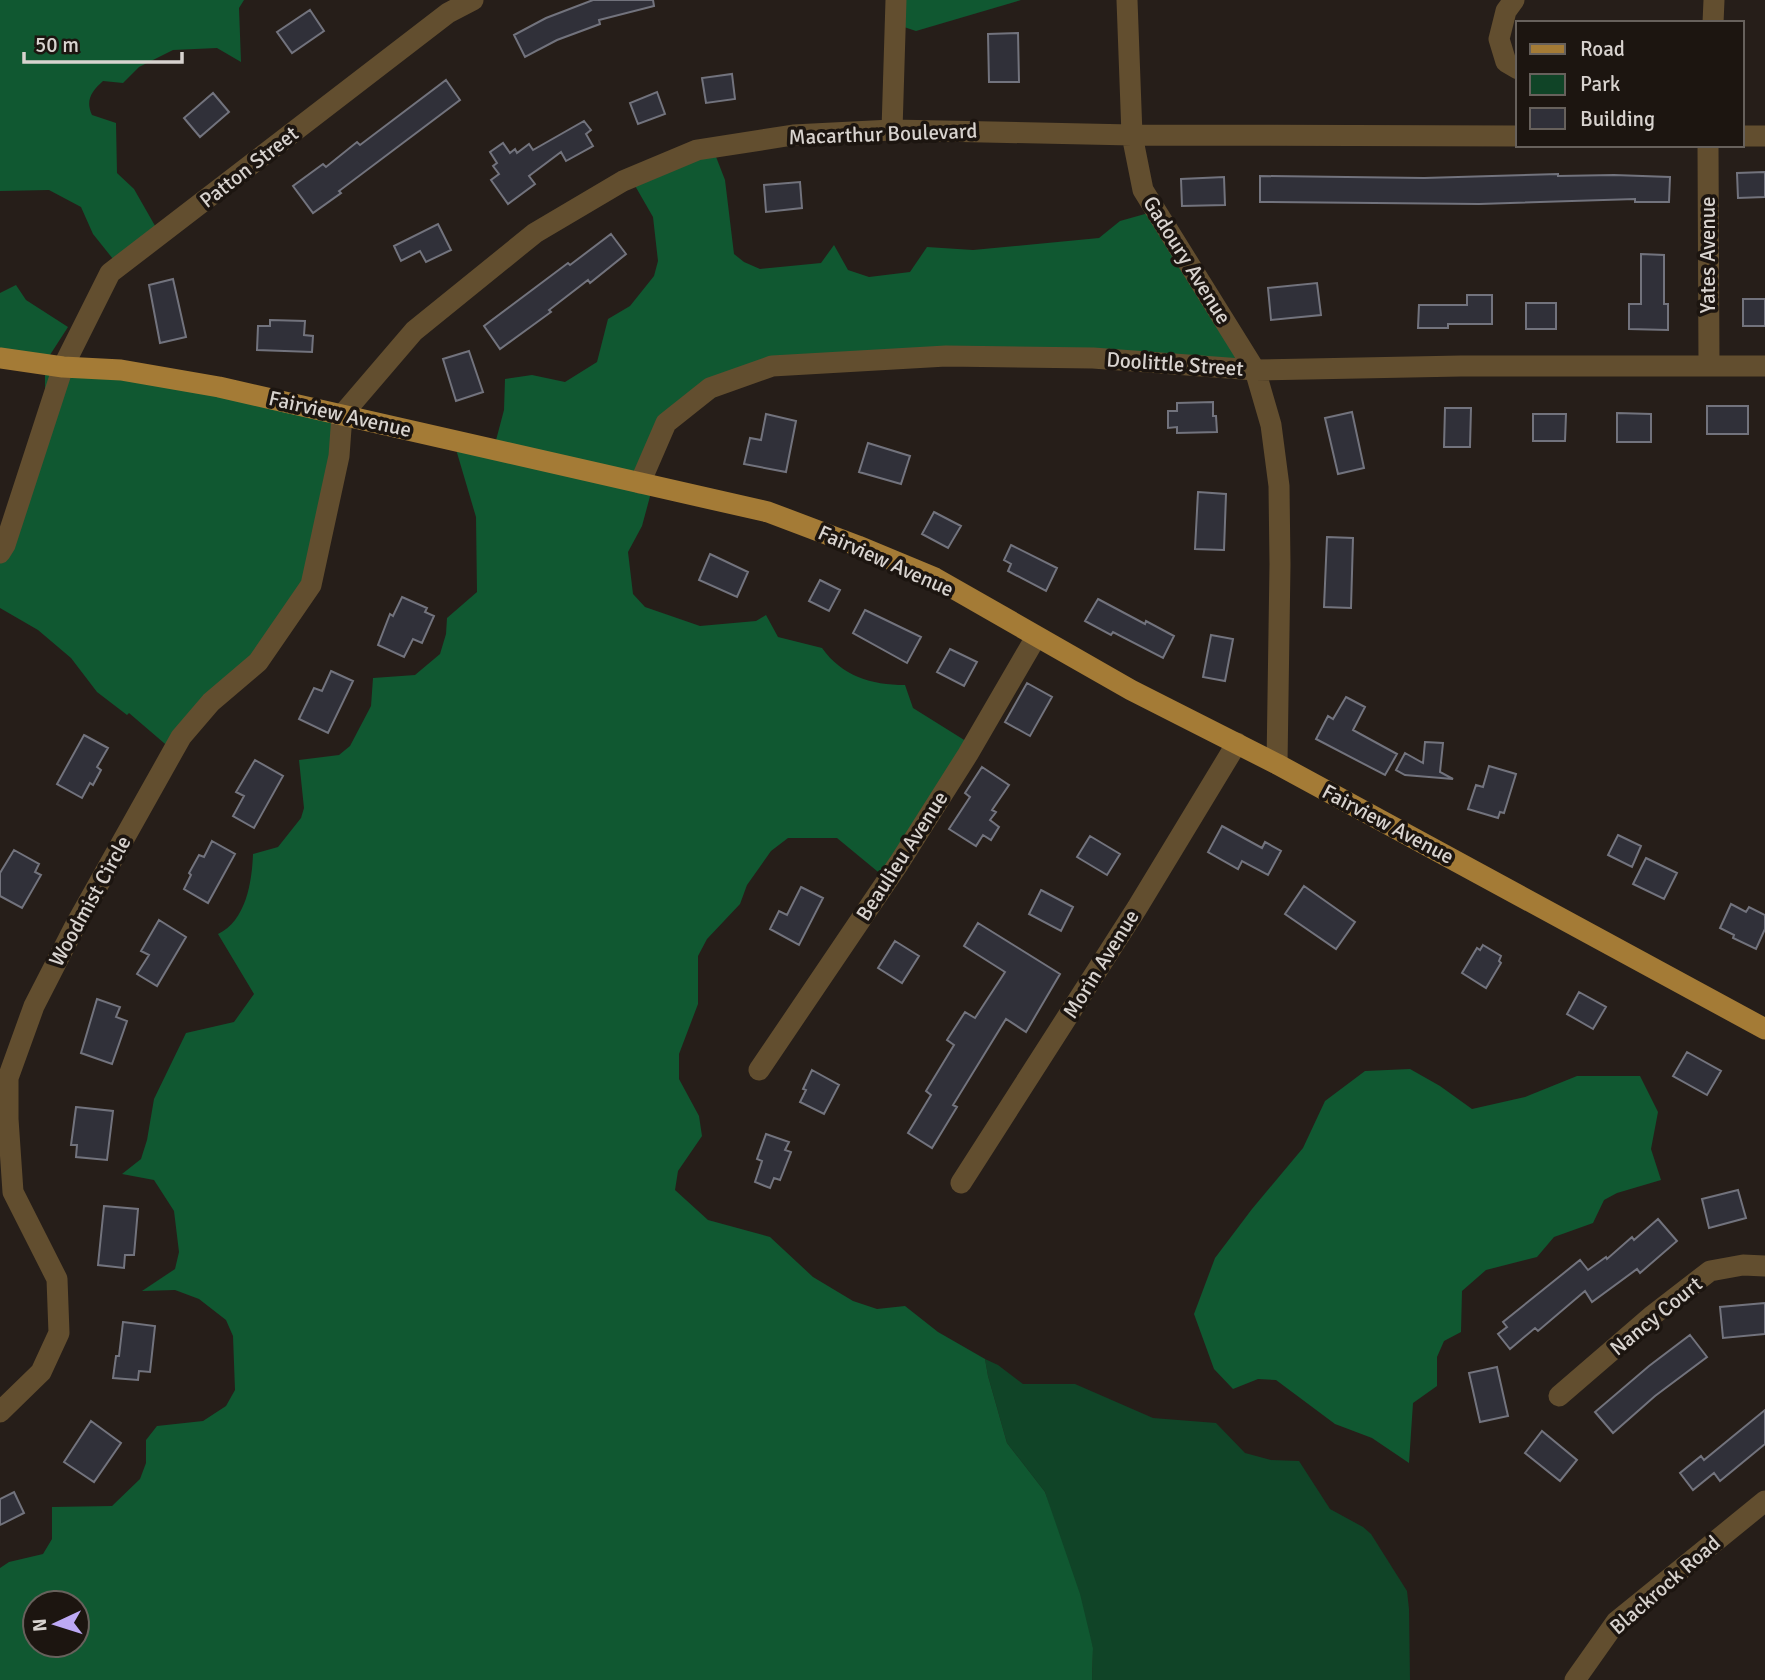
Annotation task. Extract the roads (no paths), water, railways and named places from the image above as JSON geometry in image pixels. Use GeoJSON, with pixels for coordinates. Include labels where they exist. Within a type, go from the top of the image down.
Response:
{"type":"FeatureCollection","features":[{"type":"Feature","properties":{"kind":"main road","name":"Fairview Avenue"},"geometry":{"type":"LineString","coordinates":[[0,358],[63,367],[121,370],[219,387],[768,512],[858,546],[935,578],[1131,691],[1277,764],[1765,1029]]}},
{"type":"Feature","properties":{"kind":"street","name":"Patton Street"},"geometry":{"type":"LineString","coordinates":[[63,367],[110,273],[449,13],[473,0]]}},
{"type":"Feature","properties":{"kind":"street"},"geometry":{"type":"LineString","coordinates":[[892,130],[896,0]]}},
{"type":"Feature","properties":{"kind":"street","name":"Gadoury Avenue"},"geometry":{"type":"LineString","coordinates":[[1126,0],[1132,135],[1143,190],[1255,370],[1271,425],[1279,486],[1277,764]]}},
{"type":"Feature","properties":{"kind":"street"},"geometry":{"type":"LineString","coordinates":[[1514,0],[1506,11],[1499,39],[1506,62],[1516,68]]}},
{"type":"Feature","properties":{"kind":"street"},"geometry":{"type":"LineString","coordinates":[[1713,21],[1714,0]]}},
{"type":"Feature","properties":{"kind":"street","name":"Macarthur Boulevard"},"geometry":{"type":"LineString","coordinates":[[342,415],[414,331],[535,233],[623,181],[697,150],[793,135],[892,130],[1132,135],[1516,136]]}},
{"type":"Feature","properties":{"kind":"street"},"geometry":{"type":"LineString","coordinates":[[1744,136],[1765,136]]}},
{"type":"Feature","properties":{"kind":"street","name":"Yates Avenue"},"geometry":{"type":"LineString","coordinates":[[1708,147],[1709,365]]}},
{"type":"Feature","properties":{"kind":"street","name":"Doolittle Street"},"geometry":{"type":"LineString","coordinates":[[640,483],[666,424],[710,388],[772,366],[946,356],[1093,358],[1255,370],[1461,366],[1765,366]]}},
{"type":"Feature","properties":{"kind":"street"},"geometry":{"type":"LineString","coordinates":[[0,553],[5,545],[63,367]]}},
{"type":"Feature","properties":{"kind":"street","name":"Woodmist Circle"},"geometry":{"type":"LineString","coordinates":[[0,1412],[41,1371],[59,1333],[57,1279],[13,1192],[8,1078],[40,994],[181,737],[211,702],[258,662],[311,585],[339,456],[342,415]]}},
{"type":"Feature","properties":{"kind":"street","name":"Beaulieu Avenue"},"geometry":{"type":"LineString","coordinates":[[759,1070],[955,776],[1036,637]]}},
{"type":"Feature","properties":{"kind":"street","name":"Morin Avenue"},"geometry":{"type":"LineString","coordinates":[[961,1183],[1130,919],[1237,743]]}},
{"type":"Feature","properties":{"kind":"street","name":"Nancy Court"},"geometry":{"type":"LineString","coordinates":[[1559,1396],[1653,1315],[1710,1271],[1743,1265],[1765,1266]]}},
{"type":"Feature","properties":{"kind":"street","name":"Blackrock Road"},"geometry":{"type":"LineString","coordinates":[[1575,1680],[1616,1622],[1765,1501]]}}]}
